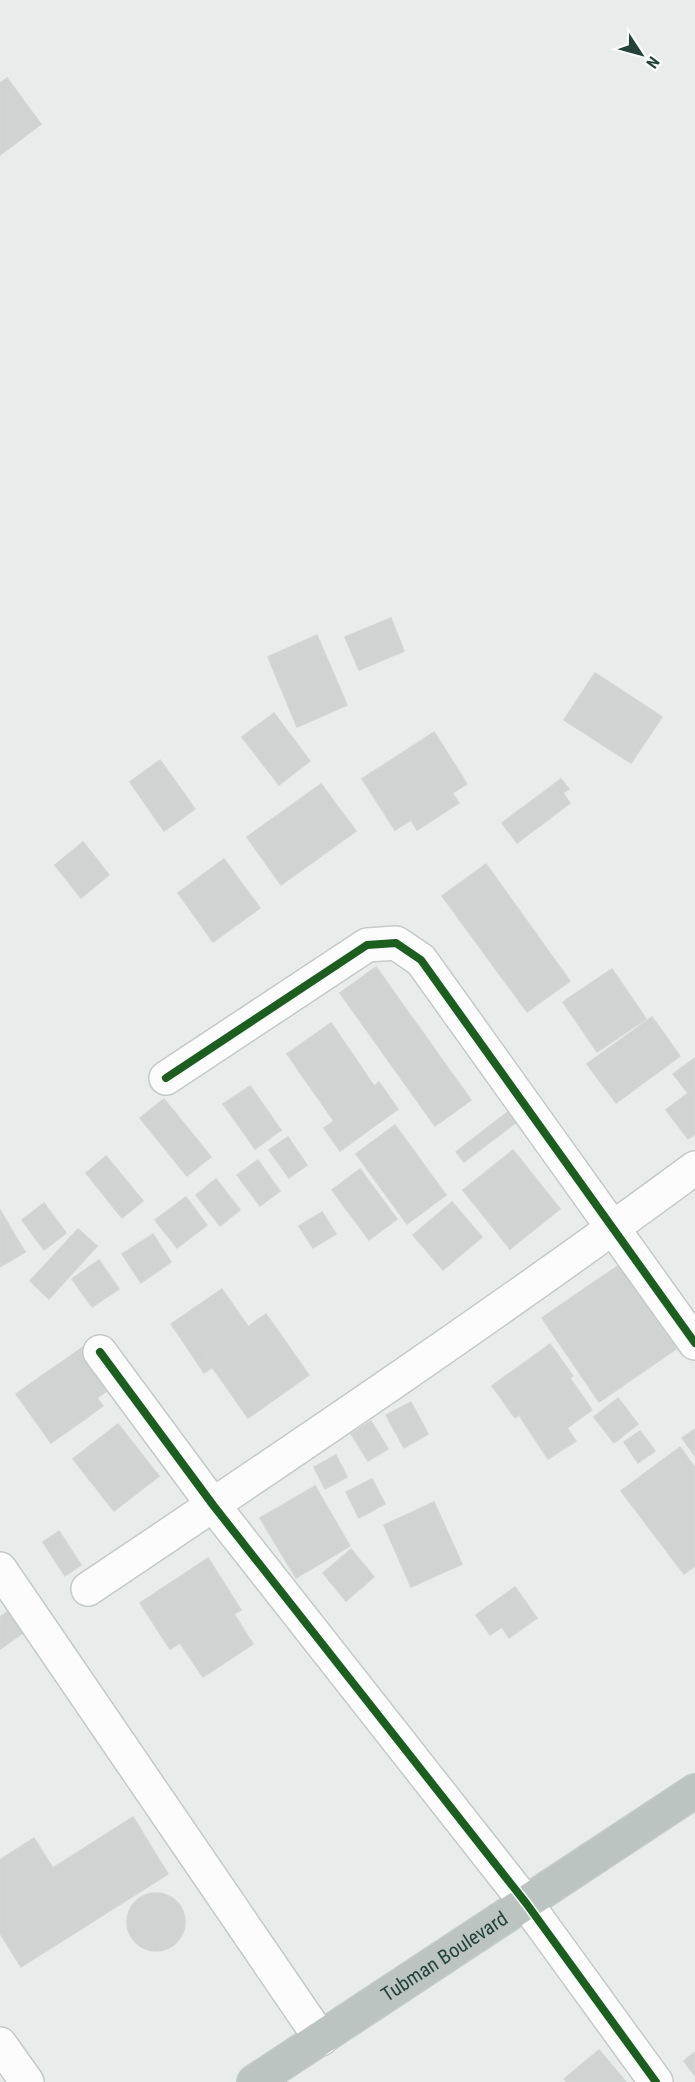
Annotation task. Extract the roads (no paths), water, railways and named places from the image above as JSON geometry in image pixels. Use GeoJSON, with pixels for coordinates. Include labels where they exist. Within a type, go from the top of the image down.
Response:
{"type":"FeatureCollection","features":[{"type":"Feature","properties":{"kind":"highway","name":"Tubman Boulevard"},"geometry":{"type":"LineString","coordinates":[[254,2082],[695,1791]]}},
{"type":"Feature","properties":{"kind":"street"},"geometry":{"type":"LineString","coordinates":[[166,1078],[367,945],[396,943],[421,960],[695,1343]]}},
{"type":"Feature","properties":{"kind":"street"},"geometry":{"type":"LineString","coordinates":[[88,1589],[614,1228],[695,1168]]}},
{"type":"Feature","properties":{"kind":"street"},"geometry":{"type":"LineString","coordinates":[[100,1352],[213,1505],[526,1903],[656,2082]]}},
{"type":"Feature","properties":{"kind":"street"},"geometry":{"type":"LineString","coordinates":[[0,1569],[321,2039]]}},
{"type":"Feature","properties":{"kind":"street"},"geometry":{"type":"LineString","coordinates":[[0,2044],[27,2082]]}}]}
